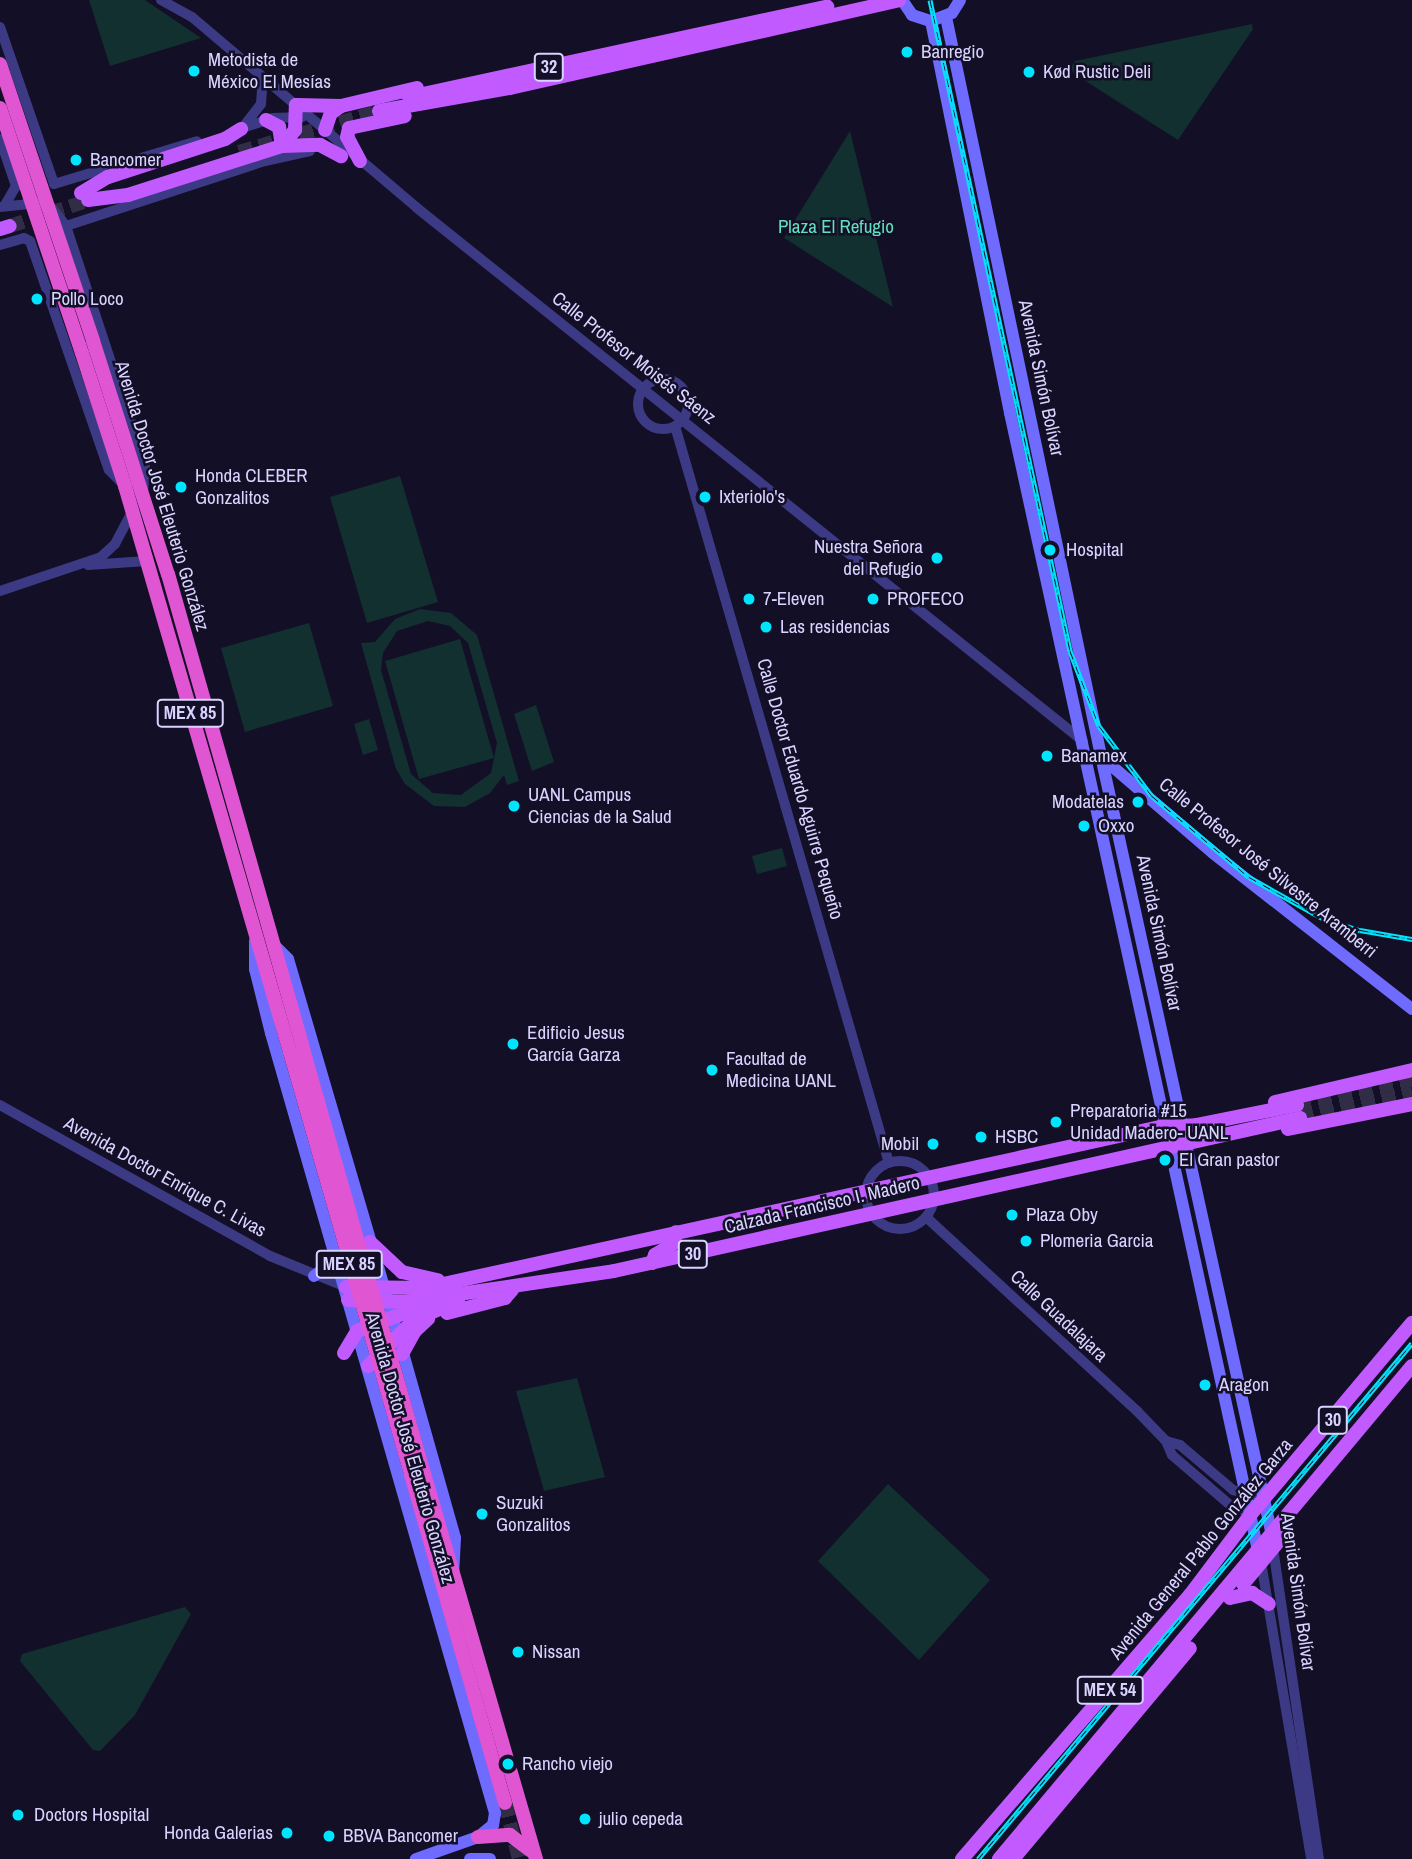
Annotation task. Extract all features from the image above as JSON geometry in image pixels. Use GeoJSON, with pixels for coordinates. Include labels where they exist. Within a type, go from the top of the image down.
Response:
{"type":"FeatureCollection","features":[{"type":"Feature","properties":{"kind":"highway","name":"Avenida Doctor José Eleuterio González"},"geometry":{"type":"LineString","coordinates":[[0,64],[143,492],[273,944],[296,1051],[417,1473],[453,1572],[535,1857]]}},
{"type":"Feature","properties":{"kind":"highway","name":"Avenida Doctor José Eleuterio González"},"geometry":{"type":"LineString","coordinates":[[0,108],[125,486],[255,941],[296,1051]]}},
{"type":"Feature","properties":{"kind":"highway","name":"Avenida Doctor José Eleuterio González"},"geometry":{"type":"LineString","coordinates":[[417,1473],[435,1561],[505,1803]]}},
{"type":"Feature","properties":{"kind":"highway"},"geometry":{"type":"LineString","coordinates":[[435,1561],[433,1582],[448,1652]]}},
{"type":"Feature","properties":{"kind":"highway"},"geometry":{"type":"LineString","coordinates":[[478,1837],[510,1835],[535,1857]]}},
{"type":"Feature","properties":{"kind":"main road","name":"32"},"geometry":{"type":"LineString","coordinates":[[858,0],[475,84],[378,108],[451,100],[901,0]]}},
{"type":"Feature","properties":{"kind":"main road"},"geometry":{"type":"LineString","coordinates":[[901,0],[912,15],[930,21],[946,18],[960,0]]}},
{"type":"Feature","properties":{"kind":"main road","name":"Avenida Simón Bolívar"},"geometry":{"type":"LineString","coordinates":[[946,18],[1101,756],[1174,1126]]}},
{"type":"Feature","properties":{"kind":"main road","name":"Avenida Simón Bolívar"},"geometry":{"type":"LineString","coordinates":[[930,21],[1010,413],[1174,1126],[1273,1541]]}},
{"type":"Feature","properties":{"kind":"main road"},"geometry":{"type":"LineString","coordinates":[[282,146],[295,130],[302,113],[443,82],[475,84]]}},
{"type":"Feature","properties":{"kind":"main road"},"geometry":{"type":"LineString","coordinates":[[341,106],[336,118],[349,128],[428,111],[451,100]]}},
{"type":"Feature","properties":{"kind":"main road"},"geometry":{"type":"LineString","coordinates":[[325,130],[331,113],[341,106]]}},
{"type":"Feature","properties":{"kind":"main road"},"geometry":{"type":"LineString","coordinates":[[267,120],[279,127],[282,146]]}},
{"type":"Feature","properties":{"kind":"main road"},"geometry":{"type":"LineString","coordinates":[[349,128],[346,138],[360,161]]}},
{"type":"Feature","properties":{"kind":"main road"},"geometry":{"type":"LineString","coordinates":[[84,198],[108,177],[225,139],[239,141]]}},
{"type":"Feature","properties":{"kind":"main road"},"geometry":{"type":"LineString","coordinates":[[84,198],[239,141]]}},
{"type":"Feature","properties":{"kind":"main road"},"geometry":{"type":"LineString","coordinates":[[84,198],[128,195],[282,146],[320,145],[341,156]]}},
{"type":"Feature","properties":{"kind":"main road","name":"Calle Profesor José Silvestre Aramberri"},"geometry":{"type":"LineString","coordinates":[[1086,744],[1213,853],[1412,1009]]}},
{"type":"Feature","properties":{"kind":"main road","name":"Avenida Doctor José Eleuterio González"},"geometry":{"type":"LineString","coordinates":[[255,941],[257,980],[495,1813],[493,1825],[478,1837]]}},
{"type":"Feature","properties":{"kind":"main road","name":"Avenida Doctor José Eleuterio González"},"geometry":{"type":"LineString","coordinates":[[273,944],[288,958],[370,1239],[455,1538],[453,1572]]}},
{"type":"Feature","properties":{"kind":"main road"},"geometry":{"type":"LineString","coordinates":[[1260,1120],[1294,1095],[1412,1070]]}},
{"type":"Feature","properties":{"kind":"main road"},"geometry":{"type":"LineString","coordinates":[[1260,1120],[1295,1128],[1412,1104]]}},
{"type":"Feature","properties":{"kind":"main road","name":"Calzada Francisco I. Madero"},"geometry":{"type":"LineString","coordinates":[[347,1294],[446,1297],[483,1290],[513,1289],[652,1263],[1179,1145],[1260,1120],[1299,1112]]}},
{"type":"Feature","properties":{"kind":"main road","name":"Calzada Francisco I. Madero"},"geometry":{"type":"LineString","coordinates":[[386,1296],[929,1176],[1174,1126],[1260,1120]]}},
{"type":"Feature","properties":{"kind":"main road","name":"Avenida Simón Bolívar"},"geometry":{"type":"LineString","coordinates":[[1179,1145],[1259,1556]]}},
{"type":"Feature","properties":{"kind":"main road"},"geometry":{"type":"LineString","coordinates":[[306,1155],[327,1163],[343,1146]]}},
{"type":"Feature","properties":{"kind":"main road"},"geometry":{"type":"LineString","coordinates":[[652,1263],[654,1255],[674,1242],[676,1232]]}},
{"type":"Feature","properties":{"kind":"main road"},"geometry":{"type":"LineString","coordinates":[[332,1242],[345,1255],[353,1254],[370,1239],[402,1272],[453,1281]]}},
{"type":"Feature","properties":{"kind":"main road"},"geometry":{"type":"LineString","coordinates":[[314,1276],[337,1259]]}},
{"type":"Feature","properties":{"kind":"main road"},"geometry":{"type":"LineString","coordinates":[[368,1366],[397,1335],[422,1314],[483,1290],[534,1263]]}},
{"type":"Feature","properties":{"kind":"main road"},"geometry":{"type":"LineString","coordinates":[[344,1353],[359,1337],[397,1335],[423,1322],[505,1298],[513,1289]]}},
{"type":"Feature","properties":{"kind":"main road"},"geometry":{"type":"LineString","coordinates":[[397,1335],[446,1297]]}},
{"type":"Feature","properties":{"kind":"main road","name":"Avenida General Pablo González Garza"},"geometry":{"type":"LineString","coordinates":[[962,1859],[1181,1605],[1251,1514],[1412,1323]]}},
{"type":"Feature","properties":{"kind":"main road"},"geometry":{"type":"LineString","coordinates":[[373,1384],[378,1372],[390,1366],[408,1373]]}},
{"type":"Feature","properties":{"kind":"main road","name":"30"},"geometry":{"type":"LineString","coordinates":[[1259,1556],[1411,1373]]}},
{"type":"Feature","properties":{"kind":"main road","name":"MEX 54"},"geometry":{"type":"LineString","coordinates":[[1013,1859],[1230,1598],[1259,1556]]}},
{"type":"Feature","properties":{"kind":"main road","name":"MEX 54"},"geometry":{"type":"LineString","coordinates":[[999,1859],[1259,1556]]}},
{"type":"Feature","properties":{"kind":"main road"},"geometry":{"type":"LineString","coordinates":[[1230,1598],[1252,1593],[1269,1604]]}},
{"type":"Feature","properties":{"kind":"main road"},"geometry":{"type":"LineString","coordinates":[[416,1859],[444,1854],[478,1837]]}},
{"type":"Feature","properties":{"kind":"main road"},"geometry":{"type":"LineString","coordinates":[[470,1859],[487,1858]]}},
{"type":"Feature","properties":{"kind":"street","name":"Calle Profesor Moisés Sáenz"},"geometry":{"type":"LineString","coordinates":[[161,0],[192,18],[360,161],[644,387],[679,423],[705,437],[1086,744]]}},
{"type":"Feature","properties":{"kind":"street"},"geometry":{"type":"LineString","coordinates":[[0,27],[51,181],[60,185],[239,141],[267,120],[302,113]]}},
{"type":"Feature","properties":{"kind":"street"},"geometry":{"type":"LineString","coordinates":[[239,141],[261,104],[262,78]]}},
{"type":"Feature","properties":{"kind":"street"},"geometry":{"type":"LineString","coordinates":[[0,128],[20,127],[28,111]]}},
{"type":"Feature","properties":{"kind":"street"},"geometry":{"type":"LineString","coordinates":[[0,139],[16,186],[4,217]]}},
{"type":"Feature","properties":{"kind":"street"},"geometry":{"type":"LineString","coordinates":[[265,161],[282,146]]}},
{"type":"Feature","properties":{"kind":"street"},"geometry":{"type":"LineString","coordinates":[[66,226],[265,161],[311,151],[360,161]]}},
{"type":"Feature","properties":{"kind":"street"},"geometry":{"type":"LineString","coordinates":[[10,169],[25,153],[41,153]]}},
{"type":"Feature","properties":{"kind":"street"},"geometry":{"type":"LineString","coordinates":[[4,217],[50,206],[66,226],[145,465],[143,492]]}},
{"type":"Feature","properties":{"kind":"street"},"geometry":{"type":"LineString","coordinates":[[0,245],[24,238],[30,241],[109,470],[125,486]]}},
{"type":"Feature","properties":{"kind":"street","name":"Calle Doctor Eduardo Aguirre Pequeño"},"geometry":{"type":"LineString","coordinates":[[644,387],[661,379],[680,385],[687,398],[679,423],[681,447],[889,1163]]}},
{"type":"Feature","properties":{"kind":"street"},"geometry":{"type":"LineString","coordinates":[[644,387],[638,402],[645,421],[657,428],[679,423]]}},
{"type":"Feature","properties":{"kind":"street"},"geometry":{"type":"LineString","coordinates":[[681,447],[696,436],[705,437]]}},
{"type":"Feature","properties":{"kind":"street"},"geometry":{"type":"LineString","coordinates":[[86,565],[115,544],[132,512]]}},
{"type":"Feature","properties":{"kind":"street"},"geometry":{"type":"LineString","coordinates":[[0,591],[86,565],[147,561]]}},
{"type":"Feature","properties":{"kind":"street","name":"Avenida Doctor Enrique C. Livas"},"geometry":{"type":"LineString","coordinates":[[0,1105],[347,1294]]}},
{"type":"Feature","properties":{"kind":"street"},"geometry":{"type":"LineString","coordinates":[[889,1163],[915,1164],[929,1176],[934,1199],[926,1217],[907,1229],[896,1229],[871,1214],[866,1192],[872,1176],[889,1163]]}},
{"type":"Feature","properties":{"kind":"street","name":"Calle Guadalajara"},"geometry":{"type":"LineString","coordinates":[[926,1217],[1166,1441],[1172,1455],[1230,1505],[1251,1514]]}},
{"type":"Feature","properties":{"kind":"street","name":"Calle Guadalajara"},"geometry":{"type":"LineString","coordinates":[[1166,1441],[1180,1444],[1233,1490],[1246,1496],[1265,1499]]}},
{"type":"Feature","properties":{"kind":"street","name":"Avenida Simón Bolívar"},"geometry":{"type":"LineString","coordinates":[[1273,1541],[1319,1859]]}},
{"type":"Feature","properties":{"kind":"street","name":"Avenida Simón Bolívar"},"geometry":{"type":"LineString","coordinates":[[1259,1556],[1311,1859]]}},
{"type":"Feature","properties":{"kind":"green space"},"geometry":{"type":"Polygon","coordinates":[[[89,0],[145,0],[201,38],[110,66],[89,0]]]}},
{"type":"Feature","properties":{"kind":"green space"},"geometry":{"type":"Polygon","coordinates":[[[1252,24],[1253,29],[1178,140],[1073,73],[1071,66],[1075,61],[1252,24]]]}},
{"type":"Feature","properties":{"kind":"green space","name":"Plaza El Refugio"},"geometry":{"type":"Polygon","coordinates":[[[850,131],[893,307],[784,238],[850,131]]]}},
{"type":"Feature","properties":{"kind":"green space"},"geometry":{"type":"Polygon","coordinates":[[[400,476],[438,602],[367,623],[330,497],[400,476]]]}},
{"type":"Feature","properties":{"kind":"green space"},"geometry":{"type":"Polygon","coordinates":[[[420,609],[451,613],[477,635],[519,781],[507,785],[504,775],[490,793],[465,807],[434,806],[405,784],[396,769],[361,643],[375,642],[395,619],[420,609]],[[428,621],[397,631],[383,653],[381,670],[411,774],[433,793],[461,795],[491,773],[497,743],[468,643],[450,626],[428,621]]]}},
{"type":"Feature","properties":{"kind":"green space"},"geometry":{"type":"Polygon","coordinates":[[[309,623],[333,706],[245,732],[221,648],[309,623]]]}},
{"type":"Feature","properties":{"kind":"green space"},"geometry":{"type":"Polygon","coordinates":[[[460,639],[494,758],[419,779],[385,661],[460,639]]]}},
{"type":"Feature","properties":{"kind":"green space"},"geometry":{"type":"Polygon","coordinates":[[[536,705],[554,762],[532,771],[514,714],[536,705]]]}},
{"type":"Feature","properties":{"kind":"green space"},"geometry":{"type":"Polygon","coordinates":[[[369,719],[378,750],[363,755],[354,724],[369,719]]]}},
{"type":"Feature","properties":{"kind":"green space"},"geometry":{"type":"Polygon","coordinates":[[[782,848],[787,866],[757,874],[752,856],[782,848]]]}},
{"type":"Feature","properties":{"kind":"green space"},"geometry":{"type":"Polygon","coordinates":[[[577,1378],[605,1477],[544,1491],[516,1391],[577,1378]]]}},
{"type":"Feature","properties":{"kind":"green space"},"geometry":{"type":"Polygon","coordinates":[[[888,1484],[990,1580],[919,1660],[818,1561],[888,1484]]]}},
{"type":"Feature","properties":{"kind":"green space"},"geometry":{"type":"Polygon","coordinates":[[[185,1607],[191,1614],[135,1715],[100,1751],[93,1750],[20,1661],[22,1654],[185,1607]]]}},
{"type":"Feature","properties":{"kind":"tunnel"},"geometry":{"type":"LineString","coordinates":[[239,152],[379,111]]}},
{"type":"Feature","properties":{"kind":"tunnel"},"geometry":{"type":"LineString","coordinates":[[10,226],[84,202]]}},
{"type":"Feature","properties":{"kind":"tunnel"},"geometry":{"type":"LineString","coordinates":[[1297,1105],[1412,1080]]}},
{"type":"Feature","properties":{"kind":"tunnel"},"geometry":{"type":"LineString","coordinates":[[1300,1118],[1412,1094]]}},
{"type":"Feature","properties":{"kind":"tunnel"},"geometry":{"type":"LineString","coordinates":[[505,1803],[519,1859]]}},
{"type":"Feature","properties":{"kind":"railway"},"geometry":{"type":"LineString","coordinates":[[930,0],[1070,651],[1099,726],[1152,796],[1249,877],[1322,918],[1360,930],[1412,939]]}},
{"type":"Feature","properties":{"kind":"railway"},"geometry":{"type":"LineString","coordinates":[[978,1859],[1412,1343]]}},
{"type":"Feature","properties":{"kind":"place","name":"Banregio"},"geometry":{"type":"Point","coordinates":[907,52]}},
{"type":"Feature","properties":{"kind":"place","name":"Metodista de México El Mesías"},"geometry":{"type":"Point","coordinates":[194,71]}},
{"type":"Feature","properties":{"kind":"place","name":"Kød Rustic Deli"},"geometry":{"type":"Point","coordinates":[1029,72]}},
{"type":"Feature","properties":{"kind":"place","name":"Bancomer"},"geometry":{"type":"Point","coordinates":[76,160]}},
{"type":"Feature","properties":{"kind":"place","name":"Pollo Loco"},"geometry":{"type":"Point","coordinates":[37,299]}},
{"type":"Feature","properties":{"kind":"place","name":"Honda CLEBER Gonzalitos"},"geometry":{"type":"Point","coordinates":[181,487]}},
{"type":"Feature","properties":{"kind":"place","name":"Ixteriolo's"},"geometry":{"type":"Point","coordinates":[705,497]}},
{"type":"Feature","properties":{"kind":"place","name":"Hospital"},"geometry":{"type":"Point","coordinates":[1050,550]}},
{"type":"Feature","properties":{"kind":"place","name":"Nuestra Señora del Refugio"},"geometry":{"type":"Point","coordinates":[937,558]}},
{"type":"Feature","properties":{"kind":"place","name":"7-Eleven"},"geometry":{"type":"Point","coordinates":[749,599]}},
{"type":"Feature","properties":{"kind":"place","name":"PROFECO"},"geometry":{"type":"Point","coordinates":[873,599]}},
{"type":"Feature","properties":{"kind":"place","name":"Las residencias"},"geometry":{"type":"Point","coordinates":[766,627]}},
{"type":"Feature","properties":{"kind":"place","name":"Banamex"},"geometry":{"type":"Point","coordinates":[1047,756]}},
{"type":"Feature","properties":{"kind":"place","name":"Modatelas"},"geometry":{"type":"Point","coordinates":[1138,802]}},
{"type":"Feature","properties":{"kind":"place","name":"UANL Campus Ciencias de la Salud"},"geometry":{"type":"Point","coordinates":[514,806]}},
{"type":"Feature","properties":{"kind":"place","name":"Oxxo"},"geometry":{"type":"Point","coordinates":[1084,826]}},
{"type":"Feature","properties":{"kind":"place","name":"Edificio Jesus García Garza"},"geometry":{"type":"Point","coordinates":[513,1044]}},
{"type":"Feature","properties":{"kind":"place","name":"Facultad de Medicina UANL"},"geometry":{"type":"Point","coordinates":[712,1070]}},
{"type":"Feature","properties":{"kind":"place","name":"Preparatoria #15 Unidad Madero- UANL"},"geometry":{"type":"Point","coordinates":[1056,1122]}},
{"type":"Feature","properties":{"kind":"place","name":"HSBC"},"geometry":{"type":"Point","coordinates":[981,1137]}},
{"type":"Feature","properties":{"kind":"place","name":"Mobil"},"geometry":{"type":"Point","coordinates":[933,1144]}},
{"type":"Feature","properties":{"kind":"place","name":"El Gran pastor"},"geometry":{"type":"Point","coordinates":[1165,1160]}},
{"type":"Feature","properties":{"kind":"place","name":"Plaza Oby"},"geometry":{"type":"Point","coordinates":[1012,1215]}},
{"type":"Feature","properties":{"kind":"place","name":"Plomeria Garcia"},"geometry":{"type":"Point","coordinates":[1026,1241]}},
{"type":"Feature","properties":{"kind":"place","name":"Aragon"},"geometry":{"type":"Point","coordinates":[1205,1385]}},
{"type":"Feature","properties":{"kind":"place","name":"Suzuki Gonzalitos"},"geometry":{"type":"Point","coordinates":[482,1514]}},
{"type":"Feature","properties":{"kind":"place","name":"Nissan"},"geometry":{"type":"Point","coordinates":[518,1652]}},
{"type":"Feature","properties":{"kind":"place","name":"Rancho viejo"},"geometry":{"type":"Point","coordinates":[508,1764]}},
{"type":"Feature","properties":{"kind":"place","name":"Doctors Hospital"},"geometry":{"type":"Point","coordinates":[18,1815]}},
{"type":"Feature","properties":{"kind":"place","name":"julio cepeda"},"geometry":{"type":"Point","coordinates":[585,1819]}},
{"type":"Feature","properties":{"kind":"place","name":"Honda Galerias"},"geometry":{"type":"Point","coordinates":[287,1833]}},
{"type":"Feature","properties":{"kind":"place","name":"BBVA Bancomer"},"geometry":{"type":"Point","coordinates":[329,1836]}}]}
